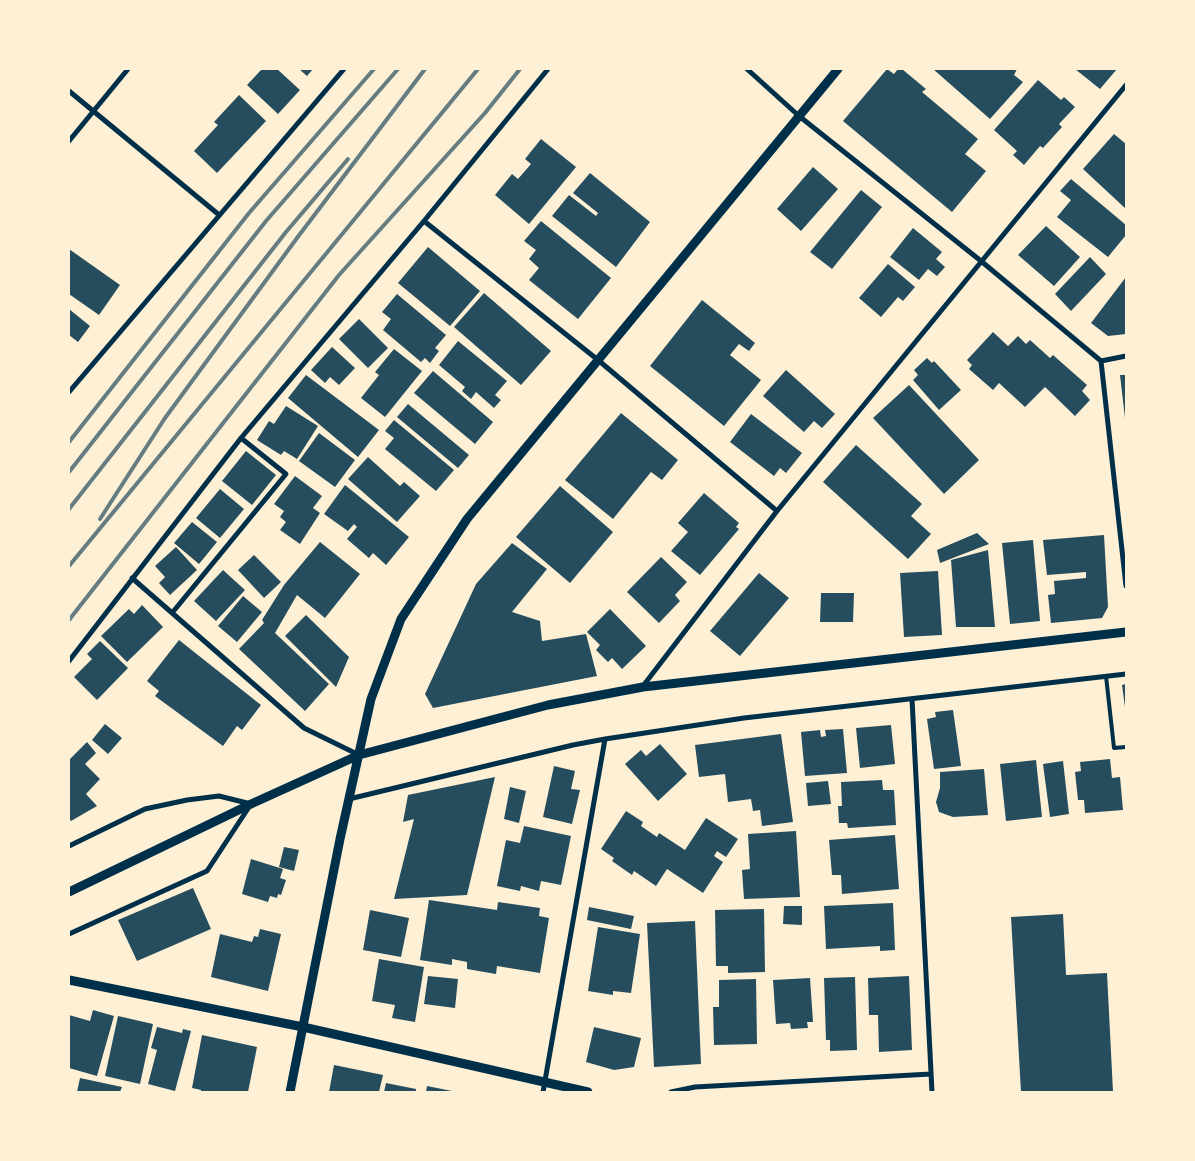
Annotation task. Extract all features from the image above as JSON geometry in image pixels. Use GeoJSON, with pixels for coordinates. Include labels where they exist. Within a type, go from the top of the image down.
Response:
{"type":"FeatureCollection","features":[{"type":"Feature","properties":{"kind":"street"},"geometry":{"type":"LineString","coordinates":[[69,141],[128,69]]}},
{"type":"Feature","properties":{"kind":"street"},"geometry":{"type":"LineString","coordinates":[[69,392],[218,214],[344,69]]}},
{"type":"Feature","properties":{"kind":"street"},"geometry":{"type":"LineString","coordinates":[[69,661],[241,438],[424,221],[548,69]]}},
{"type":"Feature","properties":{"kind":"street"},"geometry":{"type":"LineString","coordinates":[[747,69],[799,116],[981,261],[1100,360],[1126,586]]}},
{"type":"Feature","properties":{"kind":"street"},"geometry":{"type":"LineString","coordinates":[[290,1092],[371,699],[401,619],[467,519],[838,69]]}},
{"type":"Feature","properties":{"kind":"street"},"geometry":{"type":"LineString","coordinates":[[643,687],[777,511],[1126,85]]}},
{"type":"Feature","properties":{"kind":"street"},"geometry":{"type":"LineString","coordinates":[[69,91],[218,214]]}},
{"type":"Feature","properties":{"kind":"street"},"geometry":{"type":"LineString","coordinates":[[424,221],[598,360],[777,511]]}},
{"type":"Feature","properties":{"kind":"street"},"geometry":{"type":"LineString","coordinates":[[1100,360],[1126,356]]}},
{"type":"Feature","properties":{"kind":"street"},"geometry":{"type":"LineString","coordinates":[[172,613],[286,474],[241,438]]}},
{"type":"Feature","properties":{"kind":"street"},"geometry":{"type":"LineString","coordinates":[[132,578],[304,728],[359,755]]}},
{"type":"Feature","properties":{"kind":"street"},"geometry":{"type":"LineString","coordinates":[[69,892],[250,804],[359,755],[548,705],[643,687],[1126,632]]}},
{"type":"Feature","properties":{"kind":"street"},"geometry":{"type":"LineString","coordinates":[[349,799],[605,739],[744,718],[1126,674]]}},
{"type":"Feature","properties":{"kind":"street"},"geometry":{"type":"LineString","coordinates":[[912,699],[932,1092]]}},
{"type":"Feature","properties":{"kind":"street"},"geometry":{"type":"LineString","coordinates":[[543,1092],[605,739]]}},
{"type":"Feature","properties":{"kind":"street"},"geometry":{"type":"LineString","coordinates":[[69,846],[145,809],[187,800],[219,796],[250,804]]}},
{"type":"Feature","properties":{"kind":"street"},"geometry":{"type":"LineString","coordinates":[[69,934],[207,871],[250,804]]}},
{"type":"Feature","properties":{"kind":"street"},"geometry":{"type":"LineString","coordinates":[[69,980],[303,1027],[588,1092]]}},
{"type":"Feature","properties":{"kind":"street"},"geometry":{"type":"LineString","coordinates":[[671,1092],[695,1087],[931,1074]]}},
{"type":"Feature","properties":{"kind":"lane"},"geometry":{"type":"LineString","coordinates":[[1106,676],[1114,748],[1126,747]]}},
{"type":"Feature","properties":{"kind":"building"},"geometry":{"type":"Polygon","coordinates":[[[262,69],[277,69],[300,90],[278,114],[247,85],[262,69]]]}},
{"type":"Feature","properties":{"kind":"building"},"geometry":{"type":"Polygon","coordinates":[[[299,69],[313,69],[307,76],[299,69]]]}},
{"type":"Feature","properties":{"kind":"building"},"geometry":{"type":"Polygon","coordinates":[[[887,69],[894,74],[898,69],[902,69],[926,89],[922,92],[978,139],[965,154],[986,171],[952,212],[843,121],[887,69]]]}},
{"type":"Feature","properties":{"kind":"building"},"geometry":{"type":"Polygon","coordinates":[[[933,69],[1017,69],[1014,75],[1023,82],[990,119],[933,69]]]}},
{"type":"Feature","properties":{"kind":"building"},"geometry":{"type":"Polygon","coordinates":[[[1075,69],[1117,69],[1100,89],[1075,69]]]}},
{"type":"Feature","properties":{"kind":"building"},"geometry":{"type":"Polygon","coordinates":[[[1038,80],[1061,100],[1064,97],[1075,107],[1059,124],[1062,127],[1043,148],[1040,146],[1024,165],[1013,155],[1017,151],[994,130],[1038,80]]]}},
{"type":"Feature","properties":{"kind":"building"},"geometry":{"type":"Polygon","coordinates":[[[239,95],[266,121],[217,173],[194,151],[218,125],[214,122],[239,95]]]}},
{"type":"Feature","properties":{"kind":"building"},"geometry":{"type":"Polygon","coordinates":[[[1114,134],[1126,144],[1126,209],[1083,169],[1114,134]]]}},
{"type":"Feature","properties":{"kind":"building"},"geometry":{"type":"Polygon","coordinates":[[[541,139],[576,167],[529,224],[495,195],[512,174],[518,179],[531,164],[525,159],[541,139]]]}},
{"type":"Feature","properties":{"kind":"building"},"geometry":{"type":"Polygon","coordinates":[[[813,167],[838,189],[801,231],[777,209],[813,167]]]}},
{"type":"Feature","properties":{"kind":"building"},"geometry":{"type":"Polygon","coordinates":[[[590,173],[650,222],[616,267],[552,216],[569,195],[596,216],[598,213],[573,193],[590,173]]]}},
{"type":"Feature","properties":{"kind":"building"},"geometry":{"type":"Polygon","coordinates":[[[1071,179],[1126,225],[1126,235],[1108,257],[1057,217],[1071,200],[1060,191],[1071,179]]]}},
{"type":"Feature","properties":{"kind":"building"},"geometry":{"type":"Polygon","coordinates":[[[861,190],[882,207],[832,269],[810,252],[861,190]]]}},
{"type":"Feature","properties":{"kind":"building"},"geometry":{"type":"Polygon","coordinates":[[[541,221],[611,278],[578,319],[529,280],[539,268],[529,259],[536,250],[524,241],[541,221]]]}},
{"type":"Feature","properties":{"kind":"building"},"geometry":{"type":"Polygon","coordinates":[[[1046,226],[1080,257],[1054,286],[1018,255],[1046,226]]]}},
{"type":"Feature","properties":{"kind":"building"},"geometry":{"type":"Polygon","coordinates":[[[913,228],[942,252],[936,259],[945,267],[937,276],[928,269],[919,280],[890,257],[913,228]]]}},
{"type":"Feature","properties":{"kind":"building"},"geometry":{"type":"Polygon","coordinates":[[[428,247],[480,291],[450,326],[398,283],[428,247]]]}},
{"type":"Feature","properties":{"kind":"building"},"geometry":{"type":"Polygon","coordinates":[[[69,249],[120,285],[99,315],[69,294],[69,249]]]}},
{"type":"Feature","properties":{"kind":"building"},"geometry":{"type":"Polygon","coordinates":[[[1090,257],[1106,274],[1071,311],[1055,294],[1090,257]]]}},
{"type":"Feature","properties":{"kind":"building"},"geometry":{"type":"Polygon","coordinates":[[[888,264],[915,287],[903,301],[898,297],[881,317],[859,298],[888,264]]]}},
{"type":"Feature","properties":{"kind":"building"},"geometry":{"type":"Polygon","coordinates":[[[1126,277],[1126,334],[1108,336],[1091,323],[1126,277]]]}},
{"type":"Feature","properties":{"kind":"building"},"geometry":{"type":"Polygon","coordinates":[[[484,293],[551,351],[521,385],[454,327],[484,293]]]}},
{"type":"Feature","properties":{"kind":"building"},"geometry":{"type":"Polygon","coordinates":[[[397,294],[446,335],[435,348],[439,351],[430,363],[425,358],[421,362],[383,330],[391,319],[382,312],[397,294]]]}},
{"type":"Feature","properties":{"kind":"building"},"geometry":{"type":"Polygon","coordinates":[[[702,300],[755,343],[749,351],[739,344],[730,355],[761,380],[724,426],[650,366],[702,300]]]}},
{"type":"Feature","properties":{"kind":"building"},"geometry":{"type":"Polygon","coordinates":[[[69,309],[90,326],[78,342],[69,335],[69,309]]]}},
{"type":"Feature","properties":{"kind":"building"},"geometry":{"type":"Polygon","coordinates":[[[359,319],[388,348],[368,368],[339,339],[359,319]]]}},
{"type":"Feature","properties":{"kind":"building"},"geometry":{"type":"Polygon","coordinates":[[[993,332],[1008,346],[1018,336],[1026,344],[1030,340],[1050,358],[1053,355],[1087,385],[1082,391],[1090,400],[1075,416],[1045,387],[1025,407],[999,383],[993,390],[969,369],[972,365],[967,360],[993,332]]]}},
{"type":"Feature","properties":{"kind":"building"},"geometry":{"type":"Polygon","coordinates":[[[458,341],[507,381],[495,395],[501,400],[494,408],[476,392],[471,399],[462,391],[465,387],[439,365],[458,341]]]}},
{"type":"Feature","properties":{"kind":"building"},"geometry":{"type":"Polygon","coordinates":[[[332,347],[355,368],[339,385],[330,377],[325,383],[311,370],[332,347]]]}},
{"type":"Feature","properties":{"kind":"building"},"geometry":{"type":"Polygon","coordinates":[[[394,349],[422,371],[385,417],[361,398],[379,375],[375,372],[394,349]]]}},
{"type":"Feature","properties":{"kind":"building"},"geometry":{"type":"Polygon","coordinates":[[[927,358],[932,363],[934,361],[961,390],[939,410],[913,380],[918,375],[914,370],[927,358]]]}},
{"type":"Feature","properties":{"kind":"building"},"geometry":{"type":"Polygon","coordinates":[[[786,370],[835,414],[822,428],[814,421],[804,432],[763,396],[786,370]]]}},
{"type":"Feature","properties":{"kind":"building"},"geometry":{"type":"Polygon","coordinates":[[[433,371],[493,422],[475,444],[414,393],[433,371]]]}},
{"type":"Feature","properties":{"kind":"building"},"geometry":{"type":"Polygon","coordinates":[[[306,375],[379,430],[358,457],[288,398],[306,375]]]}},
{"type":"Feature","properties":{"kind":"building"},"geometry":{"type":"Polygon","coordinates":[[[1120,375],[1126,375],[1126,418],[1125,418],[1120,375]]]}},
{"type":"Feature","properties":{"kind":"building"},"geometry":{"type":"Polygon","coordinates":[[[909,385],[979,460],[944,494],[873,418],[909,385]]]}},
{"type":"Feature","properties":{"kind":"building"},"geometry":{"type":"Polygon","coordinates":[[[408,404],[469,455],[458,468],[397,417],[408,404]]]}},
{"type":"Feature","properties":{"kind":"building"},"geometry":{"type":"Polygon","coordinates":[[[286,406],[318,426],[297,459],[284,451],[281,455],[257,440],[269,421],[274,424],[286,406]]]}},
{"type":"Feature","properties":{"kind":"building"},"geometry":{"type":"Polygon","coordinates":[[[621,413],[678,460],[662,480],[651,472],[613,519],[565,480],[621,413]]]}},
{"type":"Feature","properties":{"kind":"building"},"geometry":{"type":"Polygon","coordinates":[[[751,414],[802,453],[786,473],[780,468],[774,476],[730,442],[751,414]]]}},
{"type":"Feature","properties":{"kind":"building"},"geometry":{"type":"Polygon","coordinates":[[[394,420],[454,470],[436,491],[385,449],[394,438],[385,431],[394,420]]]}},
{"type":"Feature","properties":{"kind":"building"},"geometry":{"type":"Polygon","coordinates":[[[319,433],[355,460],[335,487],[299,461],[319,433]]]}},
{"type":"Feature","properties":{"kind":"building"},"geometry":{"type":"Polygon","coordinates":[[[856,445],[922,504],[911,516],[931,534],[908,559],[823,482],[856,445]]]}},
{"type":"Feature","properties":{"kind":"building"},"geometry":{"type":"Polygon","coordinates":[[[246,451],[276,475],[252,505],[222,481],[246,451]]]}},
{"type":"Feature","properties":{"kind":"building"},"geometry":{"type":"Polygon","coordinates":[[[368,457],[400,486],[404,482],[420,496],[397,522],[348,479],[368,457]]]}},
{"type":"Feature","properties":{"kind":"building"},"geometry":{"type":"Polygon","coordinates":[[[295,476],[322,496],[313,508],[320,513],[300,544],[280,530],[286,522],[280,517],[284,511],[274,504],[295,476]]]}},
{"type":"Feature","properties":{"kind":"building"},"geometry":{"type":"Polygon","coordinates":[[[345,485],[409,537],[386,565],[373,553],[369,558],[347,539],[357,527],[354,524],[348,531],[324,514],[345,485]]]}},
{"type":"Feature","properties":{"kind":"building"},"geometry":{"type":"Polygon","coordinates":[[[560,486],[613,532],[570,583],[516,537],[560,486]]]}},
{"type":"Feature","properties":{"kind":"building"},"geometry":{"type":"Polygon","coordinates":[[[220,489],[244,509],[220,538],[196,518],[220,489]]]}},
{"type":"Feature","properties":{"kind":"building"},"geometry":{"type":"Polygon","coordinates":[[[704,493],[739,523],[736,527],[739,529],[700,575],[671,551],[688,532],[678,523],[704,493]]]}},
{"type":"Feature","properties":{"kind":"building"},"geometry":{"type":"Polygon","coordinates":[[[192,522],[217,542],[199,564],[174,543],[192,522]]]}},
{"type":"Feature","properties":{"kind":"building"},"geometry":{"type":"Polygon","coordinates":[[[977,533],[989,544],[940,563],[937,550],[977,533]]]}},
{"type":"Feature","properties":{"kind":"building"},"geometry":{"type":"Polygon","coordinates":[[[1104,535],[1108,607],[1102,618],[1051,623],[1048,595],[1055,594],[1054,581],[1086,578],[1086,572],[1047,575],[1043,540],[1104,535]]]}},
{"type":"Feature","properties":{"kind":"building"},"geometry":{"type":"Polygon","coordinates":[[[1033,540],[1040,621],[1010,624],[1002,543],[1033,540]]]}},
{"type":"Feature","properties":{"kind":"building"},"geometry":{"type":"Polygon","coordinates":[[[320,542],[360,574],[325,618],[297,595],[275,633],[329,684],[305,711],[239,649],[264,623],[262,620],[284,585],[320,542]]]}},
{"type":"Feature","properties":{"kind":"building"},"geometry":{"type":"Polygon","coordinates":[[[512,543],[547,569],[512,612],[540,621],[542,641],[586,634],[597,676],[433,708],[425,694],[476,584],[512,543]]]}},
{"type":"Feature","properties":{"kind":"building"},"geometry":{"type":"Polygon","coordinates":[[[176,547],[197,570],[170,595],[159,583],[165,577],[155,566],[176,547]]]}},
{"type":"Feature","properties":{"kind":"building"},"geometry":{"type":"Polygon","coordinates":[[[988,550],[995,627],[956,627],[951,560],[988,550]]]}},
{"type":"Feature","properties":{"kind":"building"},"geometry":{"type":"Polygon","coordinates":[[[254,555],[281,582],[264,598],[238,570],[254,555]]]}},
{"type":"Feature","properties":{"kind":"building"},"geometry":{"type":"Polygon","coordinates":[[[661,557],[687,582],[675,595],[680,601],[659,623],[627,592],[661,557]]]}},
{"type":"Feature","properties":{"kind":"building"},"geometry":{"type":"Polygon","coordinates":[[[223,570],[245,590],[216,621],[194,601],[223,570]]]}},
{"type":"Feature","properties":{"kind":"building"},"geometry":{"type":"Polygon","coordinates":[[[938,571],[942,635],[904,637],[900,573],[938,571]]]}},
{"type":"Feature","properties":{"kind":"building"},"geometry":{"type":"Polygon","coordinates":[[[759,573],[789,598],[740,656],[710,631],[759,573]]]}},
{"type":"Feature","properties":{"kind":"building"},"geometry":{"type":"Polygon","coordinates":[[[821,593],[854,593],[853,622],[820,622],[821,593]]]}},
{"type":"Feature","properties":{"kind":"building"},"geometry":{"type":"Polygon","coordinates":[[[243,596],[262,612],[237,642],[218,626],[243,596]]]}},
{"type":"Feature","properties":{"kind":"building"},"geometry":{"type":"Polygon","coordinates":[[[142,605],[163,627],[127,662],[101,636],[129,609],[134,614],[142,605]]]}},
{"type":"Feature","properties":{"kind":"building"},"geometry":{"type":"Polygon","coordinates":[[[610,609],[646,646],[622,669],[612,658],[608,662],[596,650],[600,645],[587,632],[610,609]]]}},
{"type":"Feature","properties":{"kind":"building"},"geometry":{"type":"Polygon","coordinates":[[[306,615],[349,657],[336,687],[285,636],[306,615]]]}},
{"type":"Feature","properties":{"kind":"building"},"geometry":{"type":"Polygon","coordinates":[[[179,640],[261,705],[242,730],[237,726],[223,746],[155,696],[159,691],[147,681],[179,640]]]}},
{"type":"Feature","properties":{"kind":"building"},"geometry":{"type":"Polygon","coordinates":[[[100,641],[128,668],[97,700],[74,677],[92,659],[87,654],[100,641]]]}},
{"type":"Feature","properties":{"kind":"building"},"geometry":{"type":"Polygon","coordinates":[[[1126,684],[1126,707],[1125,707],[1122,685],[1126,684]]]}},
{"type":"Feature","properties":{"kind":"building"},"geometry":{"type":"Polygon","coordinates":[[[953,710],[961,766],[934,769],[927,719],[936,717],[935,712],[953,710]]]}},
{"type":"Feature","properties":{"kind":"building"},"geometry":{"type":"Polygon","coordinates":[[[105,724],[122,738],[108,754],[92,740],[105,724]]]}},
{"type":"Feature","properties":{"kind":"building"},"geometry":{"type":"Polygon","coordinates":[[[891,725],[895,764],[860,768],[856,728],[891,725]]]}},
{"type":"Feature","properties":{"kind":"building"},"geometry":{"type":"Polygon","coordinates":[[[843,729],[847,773],[805,776],[801,732],[820,730],[821,737],[826,736],[825,730],[843,729]]]}},
{"type":"Feature","properties":{"kind":"building"},"geometry":{"type":"Polygon","coordinates":[[[781,734],[793,822],[762,826],[760,810],[753,811],[751,799],[728,802],[725,774],[699,777],[695,745],[781,734]]]}},
{"type":"Feature","properties":{"kind":"building"},"geometry":{"type":"Polygon","coordinates":[[[87,742],[96,753],[85,764],[100,779],[86,794],[97,806],[71,821],[69,819],[69,760],[87,742]]]}},
{"type":"Feature","properties":{"kind":"building"},"geometry":{"type":"Polygon","coordinates":[[[660,744],[687,774],[658,801],[625,764],[641,750],[646,756],[660,744]]]}},
{"type":"Feature","properties":{"kind":"building"},"geometry":{"type":"Polygon","coordinates":[[[1110,759],[1112,778],[1120,777],[1123,810],[1085,813],[1084,800],[1078,800],[1075,772],[1081,771],[1080,762],[1110,759]]]}},
{"type":"Feature","properties":{"kind":"building"},"geometry":{"type":"Polygon","coordinates":[[[1036,760],[1042,817],[1006,821],[1000,764],[1036,760]]]}},
{"type":"Feature","properties":{"kind":"building"},"geometry":{"type":"Polygon","coordinates":[[[1063,761],[1069,814],[1050,817],[1043,764],[1063,761]]]}},
{"type":"Feature","properties":{"kind":"building"},"geometry":{"type":"Polygon","coordinates":[[[554,766],[575,771],[571,789],[580,790],[572,824],[543,817],[554,766]]]}},
{"type":"Feature","properties":{"kind":"building"},"geometry":{"type":"Polygon","coordinates":[[[984,769],[988,815],[953,817],[939,812],[936,802],[940,788],[940,772],[984,769]]]}},
{"type":"Feature","properties":{"kind":"building"},"geometry":{"type":"Polygon","coordinates":[[[495,777],[467,895],[394,899],[414,819],[403,822],[408,795],[495,777]]]}},
{"type":"Feature","properties":{"kind":"building"},"geometry":{"type":"Polygon","coordinates":[[[882,780],[883,790],[894,790],[896,825],[848,828],[847,823],[839,823],[838,806],[842,806],[841,782],[882,780]]]}},
{"type":"Feature","properties":{"kind":"building"},"geometry":{"type":"Polygon","coordinates":[[[828,781],[831,804],[808,806],[806,783],[828,781]]]}},
{"type":"Feature","properties":{"kind":"building"},"geometry":{"type":"Polygon","coordinates":[[[510,787],[526,791],[519,823],[504,819],[510,787]]]}},
{"type":"Feature","properties":{"kind":"building"},"geometry":{"type":"Polygon","coordinates":[[[626,811],[643,822],[641,826],[657,837],[659,833],[685,850],[706,818],[738,839],[726,857],[717,851],[714,856],[723,862],[703,893],[667,869],[656,886],[634,871],[632,875],[612,861],[614,858],[601,849],[626,811]]]}},
{"type":"Feature","properties":{"kind":"building"},"geometry":{"type":"Polygon","coordinates":[[[524,826],[571,836],[561,885],[541,881],[539,891],[521,886],[520,891],[497,886],[506,840],[520,843],[524,826]]]}},
{"type":"Feature","properties":{"kind":"building"},"geometry":{"type":"Polygon","coordinates":[[[796,831],[800,897],[744,899],[742,870],[750,869],[748,834],[796,831]]]}},
{"type":"Feature","properties":{"kind":"building"},"geometry":{"type":"Polygon","coordinates":[[[895,835],[899,889],[842,894],[841,875],[832,875],[829,840],[895,835]]]}},
{"type":"Feature","properties":{"kind":"building"},"geometry":{"type":"Polygon","coordinates":[[[284,847],[299,850],[294,871],[279,867],[284,847]]]}},
{"type":"Feature","properties":{"kind":"building"},"geometry":{"type":"Polygon","coordinates":[[[251,859],[283,869],[280,878],[286,880],[281,895],[278,894],[277,898],[270,896],[268,902],[242,894],[251,859]]]}},
{"type":"Feature","properties":{"kind":"building"},"geometry":{"type":"Polygon","coordinates":[[[193,888],[211,929],[137,961],[118,920],[193,888]]]}},
{"type":"Feature","properties":{"kind":"building"},"geometry":{"type":"Polygon","coordinates":[[[429,900],[497,910],[498,902],[540,908],[539,916],[549,918],[540,973],[497,966],[496,974],[467,969],[467,962],[452,959],[452,965],[420,960],[429,900]]]}},
{"type":"Feature","properties":{"kind":"building"},"geometry":{"type":"Polygon","coordinates":[[[893,903],[895,950],[880,951],[880,946],[826,949],[824,906],[893,903]]]}},
{"type":"Feature","properties":{"kind":"building"},"geometry":{"type":"Polygon","coordinates":[[[784,906],[802,906],[802,925],[783,924],[784,906]]]}},
{"type":"Feature","properties":{"kind":"building"},"geometry":{"type":"Polygon","coordinates":[[[589,907],[634,916],[631,929],[587,920],[589,907]]]}},
{"type":"Feature","properties":{"kind":"building"},"geometry":{"type":"Polygon","coordinates":[[[764,909],[765,972],[728,973],[728,966],[716,966],[715,910],[764,909]]]}},
{"type":"Feature","properties":{"kind":"building"},"geometry":{"type":"Polygon","coordinates":[[[370,910],[409,918],[401,957],[363,950],[370,910]]]}},
{"type":"Feature","properties":{"kind":"building"},"geometry":{"type":"Polygon","coordinates":[[[1063,914],[1066,975],[1107,973],[1113,1092],[1021,1092],[1011,917],[1063,914]]]}},
{"type":"Feature","properties":{"kind":"building"},"geometry":{"type":"Polygon","coordinates":[[[695,921],[701,1064],[654,1067],[647,923],[695,921]]]}},
{"type":"Feature","properties":{"kind":"building"},"geometry":{"type":"Polygon","coordinates":[[[598,927],[640,934],[631,993],[613,991],[613,995],[588,991],[598,927]]]}},
{"type":"Feature","properties":{"kind":"building"},"geometry":{"type":"Polygon","coordinates":[[[260,929],[281,934],[268,991],[211,977],[220,934],[252,942],[254,936],[258,937],[260,929]]]}},
{"type":"Feature","properties":{"kind":"building"},"geometry":{"type":"Polygon","coordinates":[[[379,959],[424,967],[415,1022],[392,1018],[395,1005],[372,1001],[379,959]]]}},
{"type":"Feature","properties":{"kind":"building"},"geometry":{"type":"Polygon","coordinates":[[[428,976],[458,979],[455,1008],[424,1004],[428,976]]]}},
{"type":"Feature","properties":{"kind":"building"},"geometry":{"type":"Polygon","coordinates":[[[909,976],[912,1050],[879,1052],[878,1015],[869,1015],[868,978],[909,976]]]}},
{"type":"Feature","properties":{"kind":"building"},"geometry":{"type":"Polygon","coordinates":[[[855,977],[857,1050],[830,1051],[830,1040],[826,1040],[824,978],[855,977]]]}},
{"type":"Feature","properties":{"kind":"building"},"geometry":{"type":"Polygon","coordinates":[[[810,978],[813,1022],[807,1022],[808,1028],[791,1029],[790,1023],[776,1024],[773,980],[810,978]]]}},
{"type":"Feature","properties":{"kind":"building"},"geometry":{"type":"Polygon","coordinates":[[[756,979],[757,1044],[714,1045],[713,1007],[719,1007],[719,980],[756,979]]]}},
{"type":"Feature","properties":{"kind":"building"},"geometry":{"type":"Polygon","coordinates":[[[93,1010],[114,1016],[97,1076],[69,1068],[69,1015],[90,1021],[93,1010]]]}},
{"type":"Feature","properties":{"kind":"building"},"geometry":{"type":"Polygon","coordinates":[[[118,1016],[153,1024],[140,1084],[105,1076],[118,1016]]]}},
{"type":"Feature","properties":{"kind":"building"},"geometry":{"type":"Polygon","coordinates":[[[157,1027],[182,1033],[183,1029],[191,1031],[175,1091],[148,1084],[157,1050],[151,1048],[157,1027]]]}},
{"type":"Feature","properties":{"kind":"building"},"geometry":{"type":"Polygon","coordinates":[[[594,1027],[641,1038],[634,1067],[614,1070],[586,1062],[594,1027]]]}},
{"type":"Feature","properties":{"kind":"building"},"geometry":{"type":"Polygon","coordinates":[[[202,1035],[257,1047],[248,1092],[201,1092],[201,1090],[192,1088],[202,1035]]]}},
{"type":"Feature","properties":{"kind":"building"},"geometry":{"type":"Polygon","coordinates":[[[334,1065],[383,1075],[379,1092],[329,1092],[334,1065]]]}},
{"type":"Feature","properties":{"kind":"building"},"geometry":{"type":"Polygon","coordinates":[[[80,1078],[122,1087],[120,1092],[77,1092],[80,1078]]]}},
{"type":"Feature","properties":{"kind":"building"},"geometry":{"type":"Polygon","coordinates":[[[386,1083],[416,1089],[416,1092],[384,1092],[386,1083]]]}},
{"type":"Feature","properties":{"kind":"building"},"geometry":{"type":"Polygon","coordinates":[[[427,1086],[452,1091],[452,1092],[426,1092],[427,1086]]]}},
{"type":"Feature","properties":{"kind":"railway"},"geometry":{"type":"LineString","coordinates":[[69,442],[249,213],[374,69]]}},
{"type":"Feature","properties":{"kind":"railway"},"geometry":{"type":"LineString","coordinates":[[69,472],[266,221],[398,69]]}},
{"type":"Feature","properties":{"kind":"railway"},"geometry":{"type":"LineString","coordinates":[[100,519],[165,418],[297,238],[425,69]]}},
{"type":"Feature","properties":{"kind":"railway"},"geometry":{"type":"LineString","coordinates":[[69,566],[478,69]]}},
{"type":"Feature","properties":{"kind":"railway"},"geometry":{"type":"LineString","coordinates":[[69,620],[339,275],[485,113],[520,69]]}},
{"type":"Feature","properties":{"kind":"railway"},"geometry":{"type":"LineString","coordinates":[[69,509],[286,232],[348,159]]}}]}
